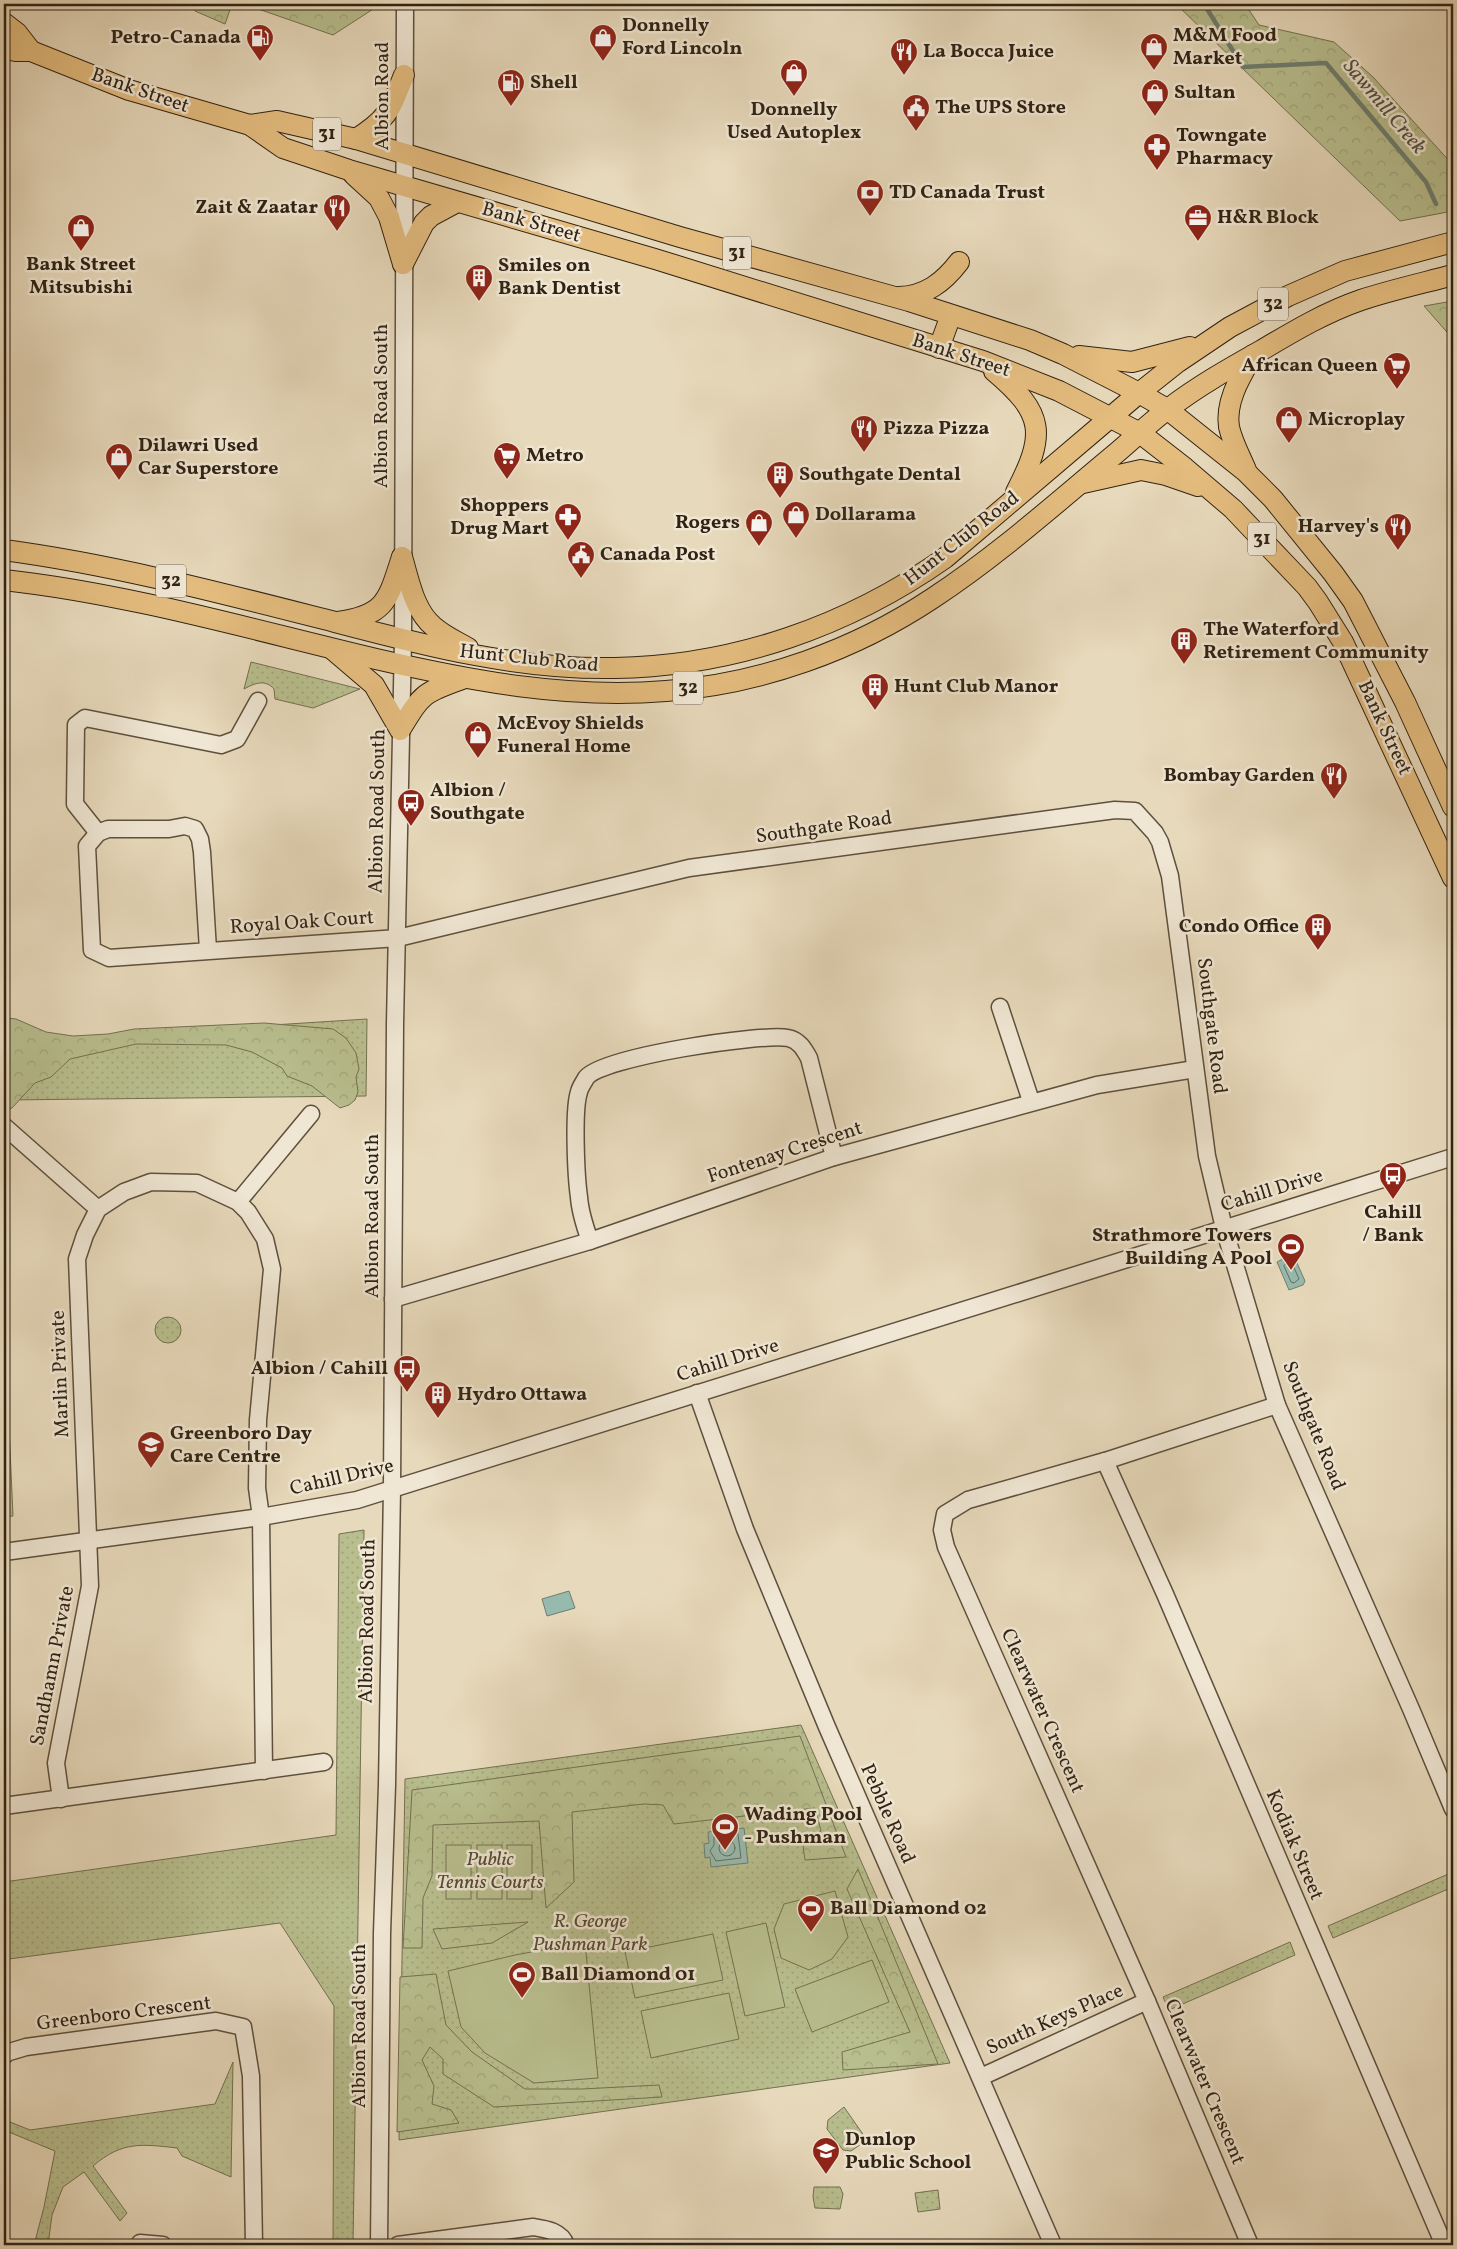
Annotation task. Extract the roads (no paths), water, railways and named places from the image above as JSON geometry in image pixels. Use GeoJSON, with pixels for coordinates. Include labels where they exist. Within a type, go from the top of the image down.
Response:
{"type":"FeatureCollection","features":[{"type":"Feature","properties":{"kind":"main road","name":"Bank Street"},"geometry":{"type":"LineString","coordinates":[[4,23],[17,33],[31,51]]}},
{"type":"Feature","properties":{"kind":"main road","name":"Bank Street"},"geometry":{"type":"LineString","coordinates":[[4,48],[16,51],[31,51],[129,90],[250,125],[283,148],[348,170],[655,259],[983,361],[1058,391],[1140,433],[1215,493],[1250,526],[1308,587],[1343,642],[1453,878]]}},
{"type":"Feature","properties":{"kind":"main road"},"geometry":{"type":"LineString","coordinates":[[356,139],[376,126],[388,113],[404,75]]}},
{"type":"Feature","properties":{"kind":"main road","name":"Bank Street"},"geometry":{"type":"LineString","coordinates":[[250,125],[277,121],[356,139],[663,232],[1009,332],[1063,354],[1139,392],[1167,409],[1246,472],[1274,499],[1332,573],[1353,601],[1405,702],[1453,807]]}},
{"type":"Feature","properties":{"kind":"main road"},"geometry":{"type":"LineString","coordinates":[[348,170],[379,198],[389,216],[404,264]]}},
{"type":"Feature","properties":{"kind":"main road"},"geometry":{"type":"LineString","coordinates":[[404,264],[424,223],[431,216],[457,202]]}},
{"type":"Feature","properties":{"kind":"main road"},"geometry":{"type":"LineString","coordinates":[[655,259],[663,232]]}},
{"type":"Feature","properties":{"kind":"main road","name":"Hunt Club Road"},"geometry":{"type":"LineString","coordinates":[[4,550],[154,577],[403,640],[483,656],[548,666],[613,668],[686,662],[734,654],[773,644],[852,613],[915,579],[945,558],[1139,392],[1204,343],[1230,327],[1288,296],[1345,271],[1453,242]]}},
{"type":"Feature","properties":{"kind":"main road"},"geometry":{"type":"LineString","coordinates":[[894,298],[920,295],[937,285],[960,262]]}},
{"type":"Feature","properties":{"kind":"main road"},"geometry":{"type":"LineString","coordinates":[[1377,262],[1385,294]]}},
{"type":"Feature","properties":{"kind":"main road","name":"Hunt Club Road"},"geometry":{"type":"LineString","coordinates":[[4,580],[74,590],[137,602],[464,679],[549,691],[598,694],[644,693],[670,691],[744,679],[801,663],[868,635],[934,598],[1079,484],[1167,409],[1222,371],[1308,323],[1362,300],[1453,275]]}},
{"type":"Feature","properties":{"kind":"main road"},"geometry":{"type":"LineString","coordinates":[[939,348],[951,315]]}},
{"type":"Feature","properties":{"kind":"main road"},"geometry":{"type":"LineString","coordinates":[[1063,354],[1132,362],[1204,343]]}},
{"type":"Feature","properties":{"kind":"main road"},"geometry":{"type":"LineString","coordinates":[[1246,472],[1231,433],[1229,416],[1236,386],[1253,355]]}},
{"type":"Feature","properties":{"kind":"main road"},"geometry":{"type":"LineString","coordinates":[[983,361],[1026,400],[1034,420],[1035,446],[1032,459],[1011,502]]}},
{"type":"Feature","properties":{"kind":"main road"},"geometry":{"type":"LineString","coordinates":[[1079,484],[1141,470],[1182,479],[1215,493]]}},
{"type":"Feature","properties":{"kind":"main road"},"geometry":{"type":"LineString","coordinates":[[335,622],[360,619],[383,604],[388,596],[402,557]]}},
{"type":"Feature","properties":{"kind":"main road"},"geometry":{"type":"LineString","coordinates":[[402,557],[416,601],[426,620],[444,634],[483,656]]}},
{"type":"Feature","properties":{"kind":"main road"},"geometry":{"type":"LineString","coordinates":[[1308,587],[1332,573]]}},
{"type":"Feature","properties":{"kind":"main road"},"geometry":{"type":"LineString","coordinates":[[331,648],[374,685],[400,730],[417,702],[424,695],[464,679]]}},
{"type":"Feature","properties":{"kind":"main road"},"geometry":{"type":"LineString","coordinates":[[1399,759],[1425,749]]}},
{"type":"Feature","properties":{"kind":"street","name":"Albion Road"},"geometry":{"type":"LineString","coordinates":[[405,4],[405,187]]}},
{"type":"Feature","properties":{"kind":"street","name":"Albion Road South"},"geometry":{"type":"LineString","coordinates":[[379,2245],[382,1932],[392,1489],[395,1024],[398,938],[400,730],[403,665],[405,187]]}},
{"type":"Feature","properties":{"kind":"street"},"geometry":{"type":"LineString","coordinates":[[98,832],[75,804],[76,725],[85,718],[220,745],[237,739],[258,701]]}},
{"type":"Feature","properties":{"kind":"street","name":"Southgate Road"},"geometry":{"type":"LineString","coordinates":[[398,938],[689,868],[1116,810],[1135,811],[1155,833],[1160,842],[1170,876],[1207,1156],[1224,1228],[1278,1405],[1453,1809]]}},
{"type":"Feature","properties":{"kind":"street","name":"Royal Oak Court"},"geometry":{"type":"LineString","coordinates":[[208,950],[202,852],[200,839],[194,829],[185,826],[169,829],[108,829],[98,832],[87,846],[92,950],[110,958],[398,938]]}},
{"type":"Feature","properties":{"kind":"street"},"geometry":{"type":"LineString","coordinates":[[1000,1007],[1031,1102]]}},
{"type":"Feature","properties":{"kind":"street"},"geometry":{"type":"LineString","coordinates":[[590,1242],[578,1198],[576,1108],[579,1091],[587,1076],[603,1068],[664,1052],[768,1036],[790,1038],[802,1045],[809,1058],[834,1156]]}},
{"type":"Feature","properties":{"kind":"street","name":"Fontenay Crescent"},"geometry":{"type":"LineString","coordinates":[[393,1299],[590,1242],[834,1156],[1097,1085],[1195,1069]]}},
{"type":"Feature","properties":{"kind":"street"},"geometry":{"type":"LineString","coordinates":[[238,1202],[310,1114]]}},
{"type":"Feature","properties":{"kind":"street"},"geometry":{"type":"LineString","coordinates":[[4,1126],[98,1209]]}},
{"type":"Feature","properties":{"kind":"street","name":"Cahill Drive"},"geometry":{"type":"LineString","coordinates":[[4,1552],[261,1517],[357,1500],[1453,1157]]}},
{"type":"Feature","properties":{"kind":"street","name":"Marlin Private"},"geometry":{"type":"LineString","coordinates":[[90,1541],[77,1259],[84,1235],[98,1209],[124,1192],[151,1182],[197,1184],[238,1202],[248,1212],[264,1239],[272,1269],[258,1420],[257,1488],[261,1517]]}},
{"type":"Feature","properties":{"kind":"street","name":"Pebble Road"},"geometry":{"type":"LineString","coordinates":[[697,1393],[745,1530],[863,1814],[981,2077],[1053,2245]]}},
{"type":"Feature","properties":{"kind":"street","name":"Clearwater Crescent"},"geometry":{"type":"LineString","coordinates":[[1250,2245],[1147,2001],[946,1547],[942,1530],[945,1514],[968,1500],[1105,1461],[1278,1405]]}},
{"type":"Feature","properties":{"kind":"street","name":"Kodiak Street"},"geometry":{"type":"LineString","coordinates":[[1105,1461],[1165,1594],[1444,2245]]}},
{"type":"Feature","properties":{"kind":"street"},"geometry":{"type":"LineString","coordinates":[[261,1517],[264,1771]]}},
{"type":"Feature","properties":{"kind":"street","name":"Sandhamn Private"},"geometry":{"type":"LineString","coordinates":[[61,1799],[56,1763],[86,1614],[90,1586],[90,1541]]}},
{"type":"Feature","properties":{"kind":"street"},"geometry":{"type":"LineString","coordinates":[[4,1806],[324,1762]]}},
{"type":"Feature","properties":{"kind":"street","name":"South Keys Place"},"geometry":{"type":"LineString","coordinates":[[981,2077],[1147,2001]]}},
{"type":"Feature","properties":{"kind":"street","name":"Greenboro Crescent"},"geometry":{"type":"LineString","coordinates":[[4,2056],[6,2053],[26,2048],[216,2021],[243,2027],[251,2076],[254,2245]]}},
{"type":"Feature","properties":{"kind":"street"},"geometry":{"type":"LineString","coordinates":[[398,2245],[533,2227],[551,2230],[564,2240],[566,2245]]}},
{"type":"Feature","properties":{"kind":"street"},"geometry":{"type":"LineString","coordinates":[[140,2243],[163,2245]]}},
{"type":"Feature","properties":{"kind":"water","name":"Strathmore Towers Building A Pool"},"geometry":{"type":"Polygon","coordinates":[[[1293,1254],[1305,1281],[1303,1285],[1289,1290],[1277,1262],[1293,1254]]]}},
{"type":"Feature","properties":{"kind":"water"},"geometry":{"type":"Polygon","coordinates":[[[569,1591],[575,1608],[547,1616],[542,1599],[569,1591]]]}},
{"type":"Feature","properties":{"kind":"water","name":"Wading Pool - Pushman"},"geometry":{"type":"Polygon","coordinates":[[[744,1828],[748,1863],[711,1867],[710,1857],[705,1858],[704,1844],[709,1843],[708,1832],[744,1828]]]}},
{"type":"Feature","properties":{"kind":"waterway","name":"Sawmill Creek"},"geometry":{"type":"LineString","coordinates":[[1204,4],[1243,67],[1326,63],[1426,182],[1436,204]]}},
{"type":"Feature","properties":{"kind":"place","name":"Petro-Canada"},"geometry":{"type":"Point","coordinates":[260,62]}},
{"type":"Feature","properties":{"kind":"place","name":"Donnelly Ford Lincoln"},"geometry":{"type":"Point","coordinates":[603,62]}},
{"type":"Feature","properties":{"kind":"place","name":"M&M Food Market"},"geometry":{"type":"Point","coordinates":[1154,71]}},
{"type":"Feature","properties":{"kind":"place","name":"La Bocca Juice"},"geometry":{"type":"Point","coordinates":[904,76]}},
{"type":"Feature","properties":{"kind":"place","name":"Donnelly Used Autoplex"},"geometry":{"type":"Point","coordinates":[794,97]}},
{"type":"Feature","properties":{"kind":"place","name":"Shell"},"geometry":{"type":"Point","coordinates":[511,107]}},
{"type":"Feature","properties":{"kind":"place","name":"Sultan"},"geometry":{"type":"Point","coordinates":[1155,117]}},
{"type":"Feature","properties":{"kind":"place","name":"The UPS Store"},"geometry":{"type":"Point","coordinates":[916,132]}},
{"type":"Feature","properties":{"kind":"place","name":"Towngate Pharmacy"},"geometry":{"type":"Point","coordinates":[1157,171]}},
{"type":"Feature","properties":{"kind":"place","name":"TD Canada Trust"},"geometry":{"type":"Point","coordinates":[870,217]}},
{"type":"Feature","properties":{"kind":"place","name":"Zait & Zaatar"},"geometry":{"type":"Point","coordinates":[337,232]}},
{"type":"Feature","properties":{"kind":"place","name":"H&R Block"},"geometry":{"type":"Point","coordinates":[1198,242]}},
{"type":"Feature","properties":{"kind":"place","name":"Bank Street Mitsubishi"},"geometry":{"type":"Point","coordinates":[81,252]}},
{"type":"Feature","properties":{"kind":"place","name":"Smiles on Bank Dentist"},"geometry":{"type":"Point","coordinates":[479,302]}},
{"type":"Feature","properties":{"kind":"place","name":"African Queen"},"geometry":{"type":"Point","coordinates":[1397,390]}},
{"type":"Feature","properties":{"kind":"place","name":"Microplay"},"geometry":{"type":"Point","coordinates":[1289,444]}},
{"type":"Feature","properties":{"kind":"place","name":"Pizza Pizza"},"geometry":{"type":"Point","coordinates":[864,453]}},
{"type":"Feature","properties":{"kind":"place","name":"Metro"},"geometry":{"type":"Point","coordinates":[507,480]}},
{"type":"Feature","properties":{"kind":"place","name":"Dilawri Used Car Superstore"},"geometry":{"type":"Point","coordinates":[119,481]}},
{"type":"Feature","properties":{"kind":"place","name":"Southgate Dental"},"geometry":{"type":"Point","coordinates":[780,499]}},
{"type":"Feature","properties":{"kind":"place","name":"Dollarama"},"geometry":{"type":"Point","coordinates":[796,539]}},
{"type":"Feature","properties":{"kind":"place","name":"Shoppers Drug Mart"},"geometry":{"type":"Point","coordinates":[568,541]}},
{"type":"Feature","properties":{"kind":"place","name":"Rogers"},"geometry":{"type":"Point","coordinates":[759,547]}},
{"type":"Feature","properties":{"kind":"place","name":"Harvey's"},"geometry":{"type":"Point","coordinates":[1398,551]}},
{"type":"Feature","properties":{"kind":"place","name":"Canada Post"},"geometry":{"type":"Point","coordinates":[581,579]}},
{"type":"Feature","properties":{"kind":"place","name":"The Waterford Retirement Community"},"geometry":{"type":"Point","coordinates":[1184,665]}},
{"type":"Feature","properties":{"kind":"place","name":"Hunt Club Manor"},"geometry":{"type":"Point","coordinates":[875,711]}},
{"type":"Feature","properties":{"kind":"place","name":"McEvoy Shields Funeral Home"},"geometry":{"type":"Point","coordinates":[478,759]}},
{"type":"Feature","properties":{"kind":"place","name":"Bombay Garden"},"geometry":{"type":"Point","coordinates":[1334,800]}},
{"type":"Feature","properties":{"kind":"place","name":"Albion / Southgate"},"geometry":{"type":"Point","coordinates":[411,827]}},
{"type":"Feature","properties":{"kind":"place","name":"Condo Office"},"geometry":{"type":"Point","coordinates":[1318,951]}},
{"type":"Feature","properties":{"kind":"place","name":"Cahill / Bank"},"geometry":{"type":"Point","coordinates":[1393,1200]}},
{"type":"Feature","properties":{"kind":"place","name":"Strathmore Towers Building A Pool"},"geometry":{"type":"Point","coordinates":[1291,1271]}},
{"type":"Feature","properties":{"kind":"place","name":"Albion / Cahill"},"geometry":{"type":"Point","coordinates":[407,1393]}},
{"type":"Feature","properties":{"kind":"place","name":"Hydro Ottawa"},"geometry":{"type":"Point","coordinates":[438,1419]}},
{"type":"Feature","properties":{"kind":"place","name":"Greenboro Day Care Centre"},"geometry":{"type":"Point","coordinates":[151,1469]}},
{"type":"Feature","properties":{"kind":"place","name":"Wading Pool - Pushman"},"geometry":{"type":"Point","coordinates":[725,1851]}},
{"type":"Feature","properties":{"kind":"place","name":"Ball Diamond 02"},"geometry":{"type":"Point","coordinates":[811,1933]}},
{"type":"Feature","properties":{"kind":"place","name":"Ball Diamond 01"},"geometry":{"type":"Point","coordinates":[522,1999]}},
{"type":"Feature","properties":{"kind":"place","name":"Dunlop Public School"},"geometry":{"type":"Point","coordinates":[826,2175]}},
{"type":"Feature","properties":{"kind":"park label","name":"Public Tennis Courts"},"geometry":{"type":"Point","coordinates":[490,1872]}},
{"type":"Feature","properties":{"kind":"park label","name":"R. George Pushman Park"},"geometry":{"type":"Point","coordinates":[590,1934]}}]}
